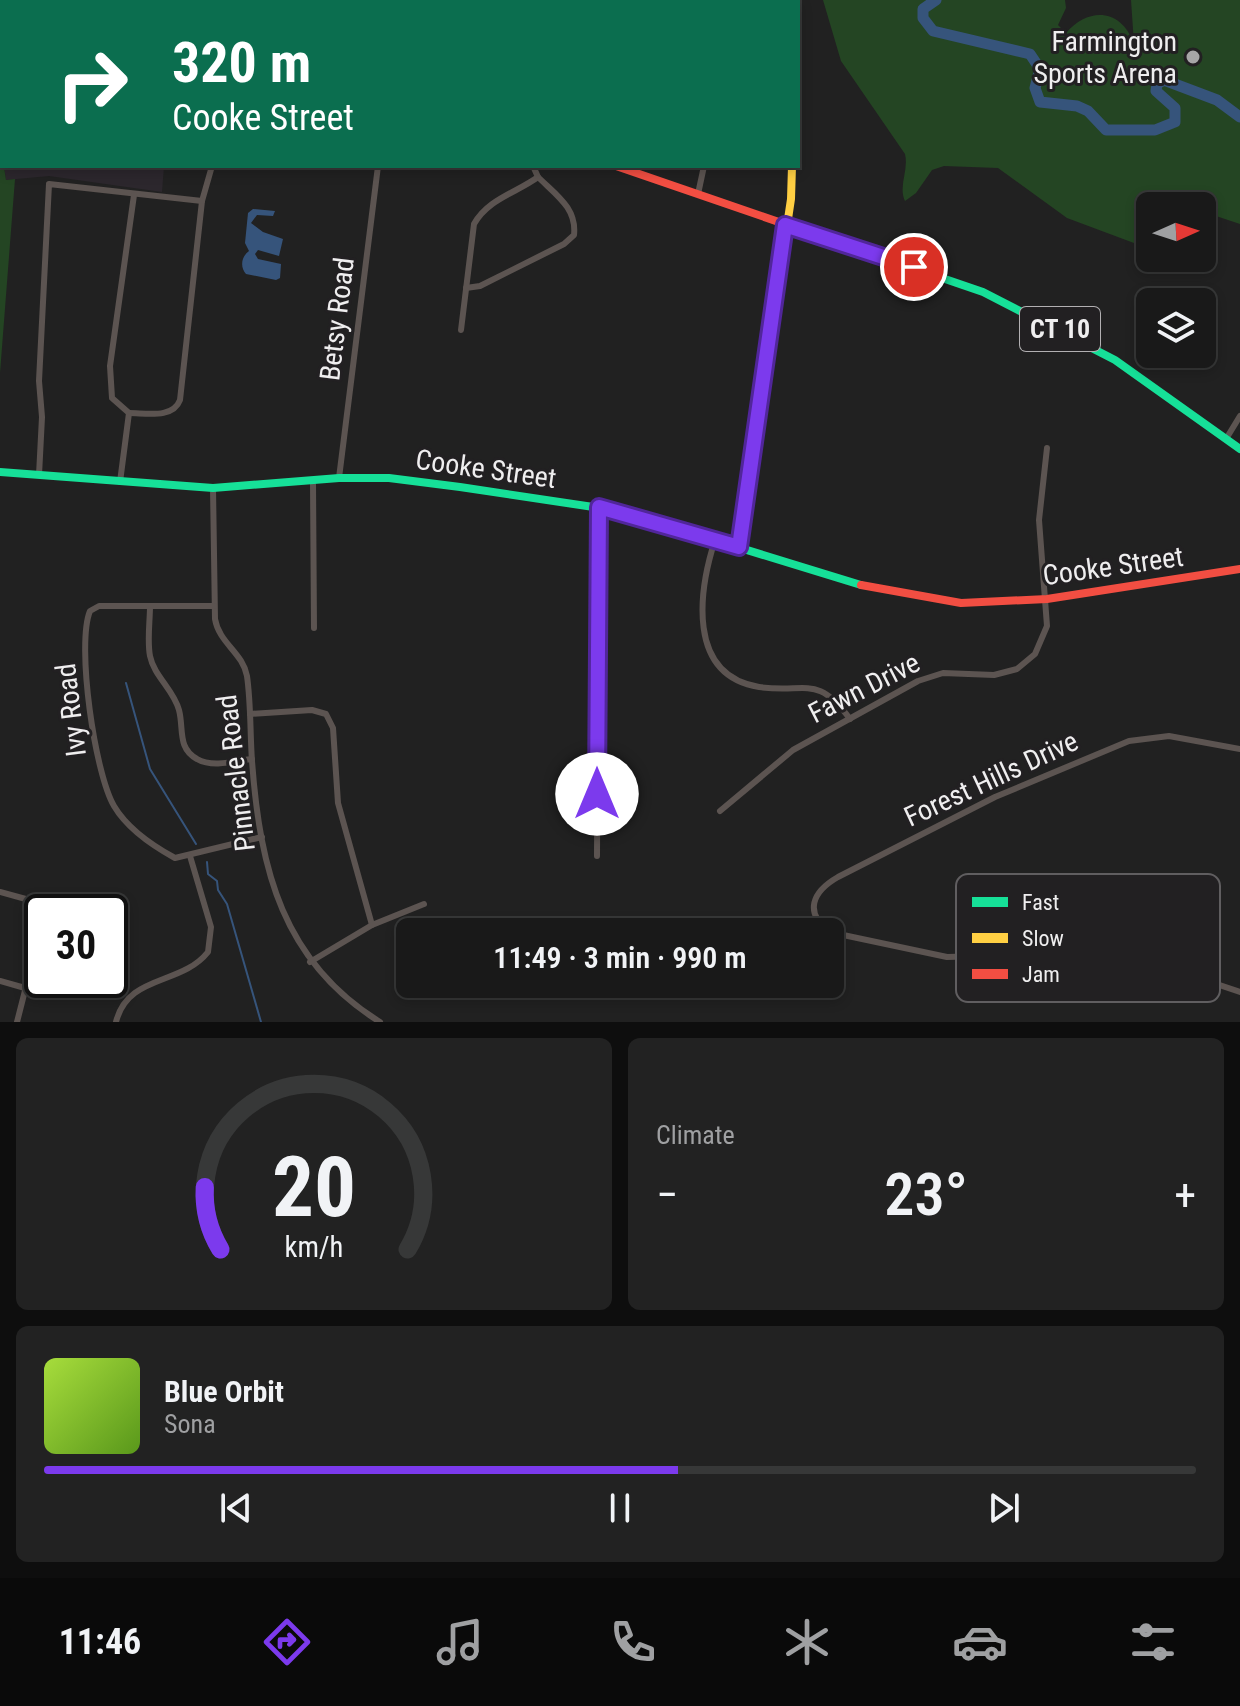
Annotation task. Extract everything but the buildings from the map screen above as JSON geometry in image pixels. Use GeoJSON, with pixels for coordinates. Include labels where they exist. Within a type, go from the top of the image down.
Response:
{"type":"FeatureCollection","features":[{"type":"Feature","properties":{"kind":"main road"},"geometry":{"type":"LineString","coordinates":[[739,547],[792,168]]}},
{"type":"Feature","properties":{"kind":"main road","name":"CT 10"},"geometry":{"type":"LineString","coordinates":[[636,170],[785,225],[945,277],[1064,331],[1115,360],[1240,449]]}},
{"type":"Feature","properties":{"kind":"main road","name":"Cooke Street"},"geometry":{"type":"LineString","coordinates":[[0,472],[213,488],[313,483],[339,478],[419,481],[599,507],[853,583],[938,600],[983,604],[1047,599],[1240,569]]}},
{"type":"Feature","properties":{"kind":"street"},"geometry":{"type":"LineString","coordinates":[[134,195],[109,388],[115,403],[129,413],[168,413],[177,407],[180,400],[202,201],[211,168]]}},
{"type":"Feature","properties":{"kind":"street","name":"Betsy Road"},"geometry":{"type":"LineString","coordinates":[[339,478],[378,168]]}},
{"type":"Feature","properties":{"kind":"street"},"geometry":{"type":"LineString","coordinates":[[466,288],[480,286],[564,244],[574,235],[575,220],[568,207],[538,177],[534,168]]}},
{"type":"Feature","properties":{"kind":"street"},"geometry":{"type":"LineString","coordinates":[[698,194],[704,168]]}},
{"type":"Feature","properties":{"kind":"street"},"geometry":{"type":"LineString","coordinates":[[461,330],[474,224],[481,212],[538,177]]}},
{"type":"Feature","properties":{"kind":"street"},"geometry":{"type":"LineString","coordinates":[[39,475],[42,417],[39,381],[49,184],[202,201]]}},
{"type":"Feature","properties":{"kind":"street"},"geometry":{"type":"LineString","coordinates":[[120,482],[129,413]]}},
{"type":"Feature","properties":{"kind":"street"},"geometry":{"type":"LineString","coordinates":[[1226,439],[1240,416]]}},
{"type":"Feature","properties":{"kind":"street","name":"Fawn Drive"},"geometry":{"type":"LineString","coordinates":[[720,811],[793,750],[918,681],[943,673],[994,675],[1017,669],[1035,654],[1046,637],[1047,599],[1039,520],[1047,448]]}},
{"type":"Feature","properties":{"kind":"street"},"geometry":{"type":"LineString","coordinates":[[313,483],[314,628]]}},
{"type":"Feature","properties":{"kind":"street","name":"Pinnacle Road"},"geometry":{"type":"LineString","coordinates":[[213,488],[214,606],[218,632],[246,669],[252,759],[262,837],[284,913],[310,962],[335,990],[380,1022]]}},
{"type":"Feature","properties":{"kind":"street"},"geometry":{"type":"LineString","coordinates":[[597,856],[599,507]]}},
{"type":"Feature","properties":{"kind":"street"},"geometry":{"type":"LineString","coordinates":[[715,540],[702,590],[703,619],[706,644],[722,670],[759,687],[818,689],[834,697],[850,719]]}},
{"type":"Feature","properties":{"kind":"street","name":"Ivy Road"},"geometry":{"type":"LineString","coordinates":[[190,856],[175,858],[125,820],[113,804],[94,750],[85,633],[88,616],[99,606],[214,606]]}},
{"type":"Feature","properties":{"kind":"street"},"geometry":{"type":"LineString","coordinates":[[150,606],[150,656],[174,695],[180,712],[182,742],[188,753],[200,762],[252,759]]}},
{"type":"Feature","properties":{"kind":"street"},"geometry":{"type":"LineString","coordinates":[[250,714],[312,710],[326,714],[333,728],[338,803],[372,925]]}},
{"type":"Feature","properties":{"kind":"street","name":"Forest Hills Drive"},"geometry":{"type":"LineString","coordinates":[[956,955],[928,955],[829,932],[818,923],[812,911],[813,898],[822,886],[838,877],[995,797],[1129,741],[1169,736],[1240,749]]}},
{"type":"Feature","properties":{"kind":"street"},"geometry":{"type":"LineString","coordinates":[[116,1022],[124,1002],[139,987],[181,973],[208,952],[211,927],[190,856],[262,837]]}},
{"type":"Feature","properties":{"kind":"street"},"geometry":{"type":"LineString","coordinates":[[0,892],[24,899]]}},
{"type":"Feature","properties":{"kind":"street"},"geometry":{"type":"LineString","coordinates":[[310,962],[372,925],[424,904]]}},
{"type":"Feature","properties":{"kind":"street"},"geometry":{"type":"LineString","coordinates":[[0,981],[24,988]]}},
{"type":"Feature","properties":{"kind":"street","name":"Forest Hills Drive"},"geometry":{"type":"LineString","coordinates":[[1220,985],[1240,992]]}},
{"type":"Feature","properties":{"kind":"street"},"geometry":{"type":"LineString","coordinates":[[17,1022],[24,992]]}},
{"type":"Feature","properties":{"kind":"shaded area"},"geometry":{"type":"Polygon","coordinates":[[[4,168],[164,168],[162,192],[49,176],[6,180],[4,168]]]}},
{"type":"Feature","properties":{"kind":"green space"},"geometry":{"type":"Polygon","coordinates":[[[823,0],[1065,0],[1066,8],[1058,25],[1066,33],[1085,18],[1104,15],[1122,24],[1134,44],[1131,0],[1240,0],[1240,224],[1216,216],[1216,192],[1136,192],[1136,244],[1067,218],[998,168],[944,166],[932,170],[916,193],[905,201],[905,154],[841,61],[823,0]]]}},
{"type":"Feature","properties":{"kind":"green space"},"geometry":{"type":"Polygon","coordinates":[[[0,168],[4,168],[6,180],[15,179],[0,373],[0,168]]]}},
{"type":"Feature","properties":{"kind":"water"},"geometry":{"type":"Polygon","coordinates":[[[253,209],[275,211],[273,216],[257,215],[251,223],[263,232],[283,239],[279,256],[258,250],[255,254],[258,259],[281,264],[280,278],[276,280],[246,274],[243,268],[243,259],[249,251],[245,243],[248,213],[253,209]]]}},
{"type":"Feature","properties":{"kind":"waterway"},"geometry":{"type":"LineString","coordinates":[[936,0],[923,9],[923,18],[933,31],[1030,54],[1040,69],[1035,88],[1040,102],[1077,106],[1088,111],[1106,130],[1155,130],[1175,122],[1175,108],[1156,91],[1157,84],[1164,80],[1217,100],[1240,117]]}},
{"type":"Feature","properties":{"kind":"waterway"},"geometry":{"type":"LineString","coordinates":[[126,683],[150,769],[196,844]]}},
{"type":"Feature","properties":{"kind":"waterway"},"geometry":{"type":"LineString","coordinates":[[207,862],[208,874],[217,881],[218,890],[227,904],[261,1022]]}},
{"type":"Feature","properties":{"kind":"traffic: fast"},"geometry":{"type":"LineString","coordinates":[[907,266],[983,292],[1115,360],[1240,449]]}},
{"type":"Feature","properties":{"kind":"traffic: fast"},"geometry":{"type":"LineString","coordinates":[[0,472],[213,488],[339,478],[389,478],[460,487],[620,511],[861,585]]}},
{"type":"Feature","properties":{"kind":"traffic: slow"},"geometry":{"type":"LineString","coordinates":[[739,547],[791,199],[792,168]]}},
{"type":"Feature","properties":{"kind":"traffic: jam"},"geometry":{"type":"LineString","coordinates":[[622,168],[907,266]]}},
{"type":"Feature","properties":{"kind":"traffic: jam"},"geometry":{"type":"LineString","coordinates":[[861,585],[961,603],[1047,599],[1240,569]]}},
{"type":"Feature","properties":{"kind":"place","name":"Farmington Sports Arena"},"geometry":{"type":"Point","coordinates":[1193,57]}},
{"type":"Feature","properties":{"kind":"route"},"geometry":{"type":"LineString","coordinates":[[597,794],[599,507],[739,547],[785,225],[914,267]]}}]}
